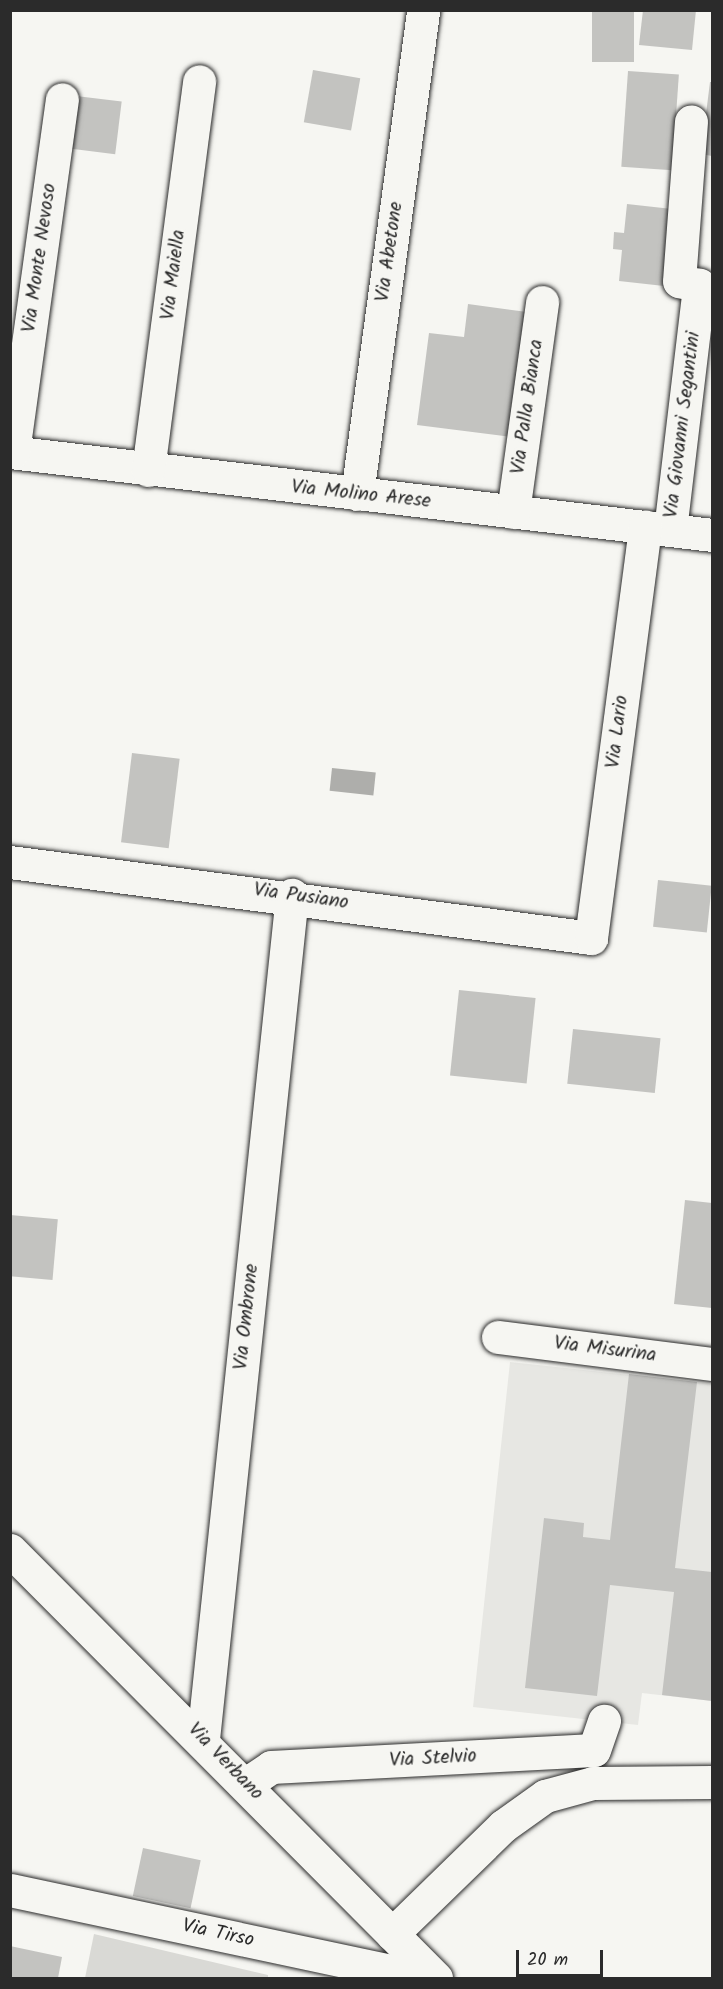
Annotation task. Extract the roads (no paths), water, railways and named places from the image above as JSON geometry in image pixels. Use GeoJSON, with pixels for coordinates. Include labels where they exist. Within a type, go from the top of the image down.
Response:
{"type":"FeatureCollection","features":[{"type":"Feature","properties":{"kind":"street","name":"Via Abetone"},"geometry":{"type":"LineString","coordinates":[[357,494],[423,10]]}},
{"type":"Feature","properties":{"kind":"street","name":"Via Maiella"},"geometry":{"type":"LineString","coordinates":[[148,470],[200,81]]}},
{"type":"Feature","properties":{"kind":"street","name":"Via Monte Nevoso"},"geometry":{"type":"LineString","coordinates":[[12,452],[62,99]]}},
{"type":"Feature","properties":{"kind":"street","name":"Via Giovanni Segantini"},"geometry":{"type":"LineString","coordinates":[[658,528],[699,285],[679,281],[691,121]]}},
{"type":"Feature","properties":{"kind":"street","name":"Via Palla Bianca"},"geometry":{"type":"LineString","coordinates":[[513,512],[542,302]]}},
{"type":"Feature","properties":{"kind":"street","name":"Via Molino Arese"},"geometry":{"type":"LineString","coordinates":[[12,452],[148,470],[712,535]]}},
{"type":"Feature","properties":{"kind":"street","name":"Via Lario"},"geometry":{"type":"LineString","coordinates":[[591,938],[658,528]]}},
{"type":"Feature","properties":{"kind":"street","name":"Via Pusiano"},"geometry":{"type":"LineString","coordinates":[[10,862],[292,895],[591,938]]}},
{"type":"Feature","properties":{"kind":"street","name":"Via Ombrone"},"geometry":{"type":"LineString","coordinates":[[203,1739],[292,895]]}},
{"type":"Feature","properties":{"kind":"street","name":"Via Misurina"},"geometry":{"type":"LineString","coordinates":[[498,1337],[712,1364]]}},
{"type":"Feature","properties":{"kind":"street","name":"Via Verbano"},"geometry":{"type":"LineString","coordinates":[[10,1550],[203,1739],[436,1978]]}},
{"type":"Feature","properties":{"kind":"street","name":"Via Stelvio"},"geometry":{"type":"LineString","coordinates":[[246,1784],[271,1767],[594,1750],[604,1721]]}},
{"type":"Feature","properties":{"kind":"street"},"geometry":{"type":"LineString","coordinates":[[392,1934],[503,1826],[545,1796],[593,1783],[712,1782]]}},
{"type":"Feature","properties":{"kind":"street","name":"Via Tirso"},"geometry":{"type":"LineString","coordinates":[[10,1890],[425,1978]]}}]}
